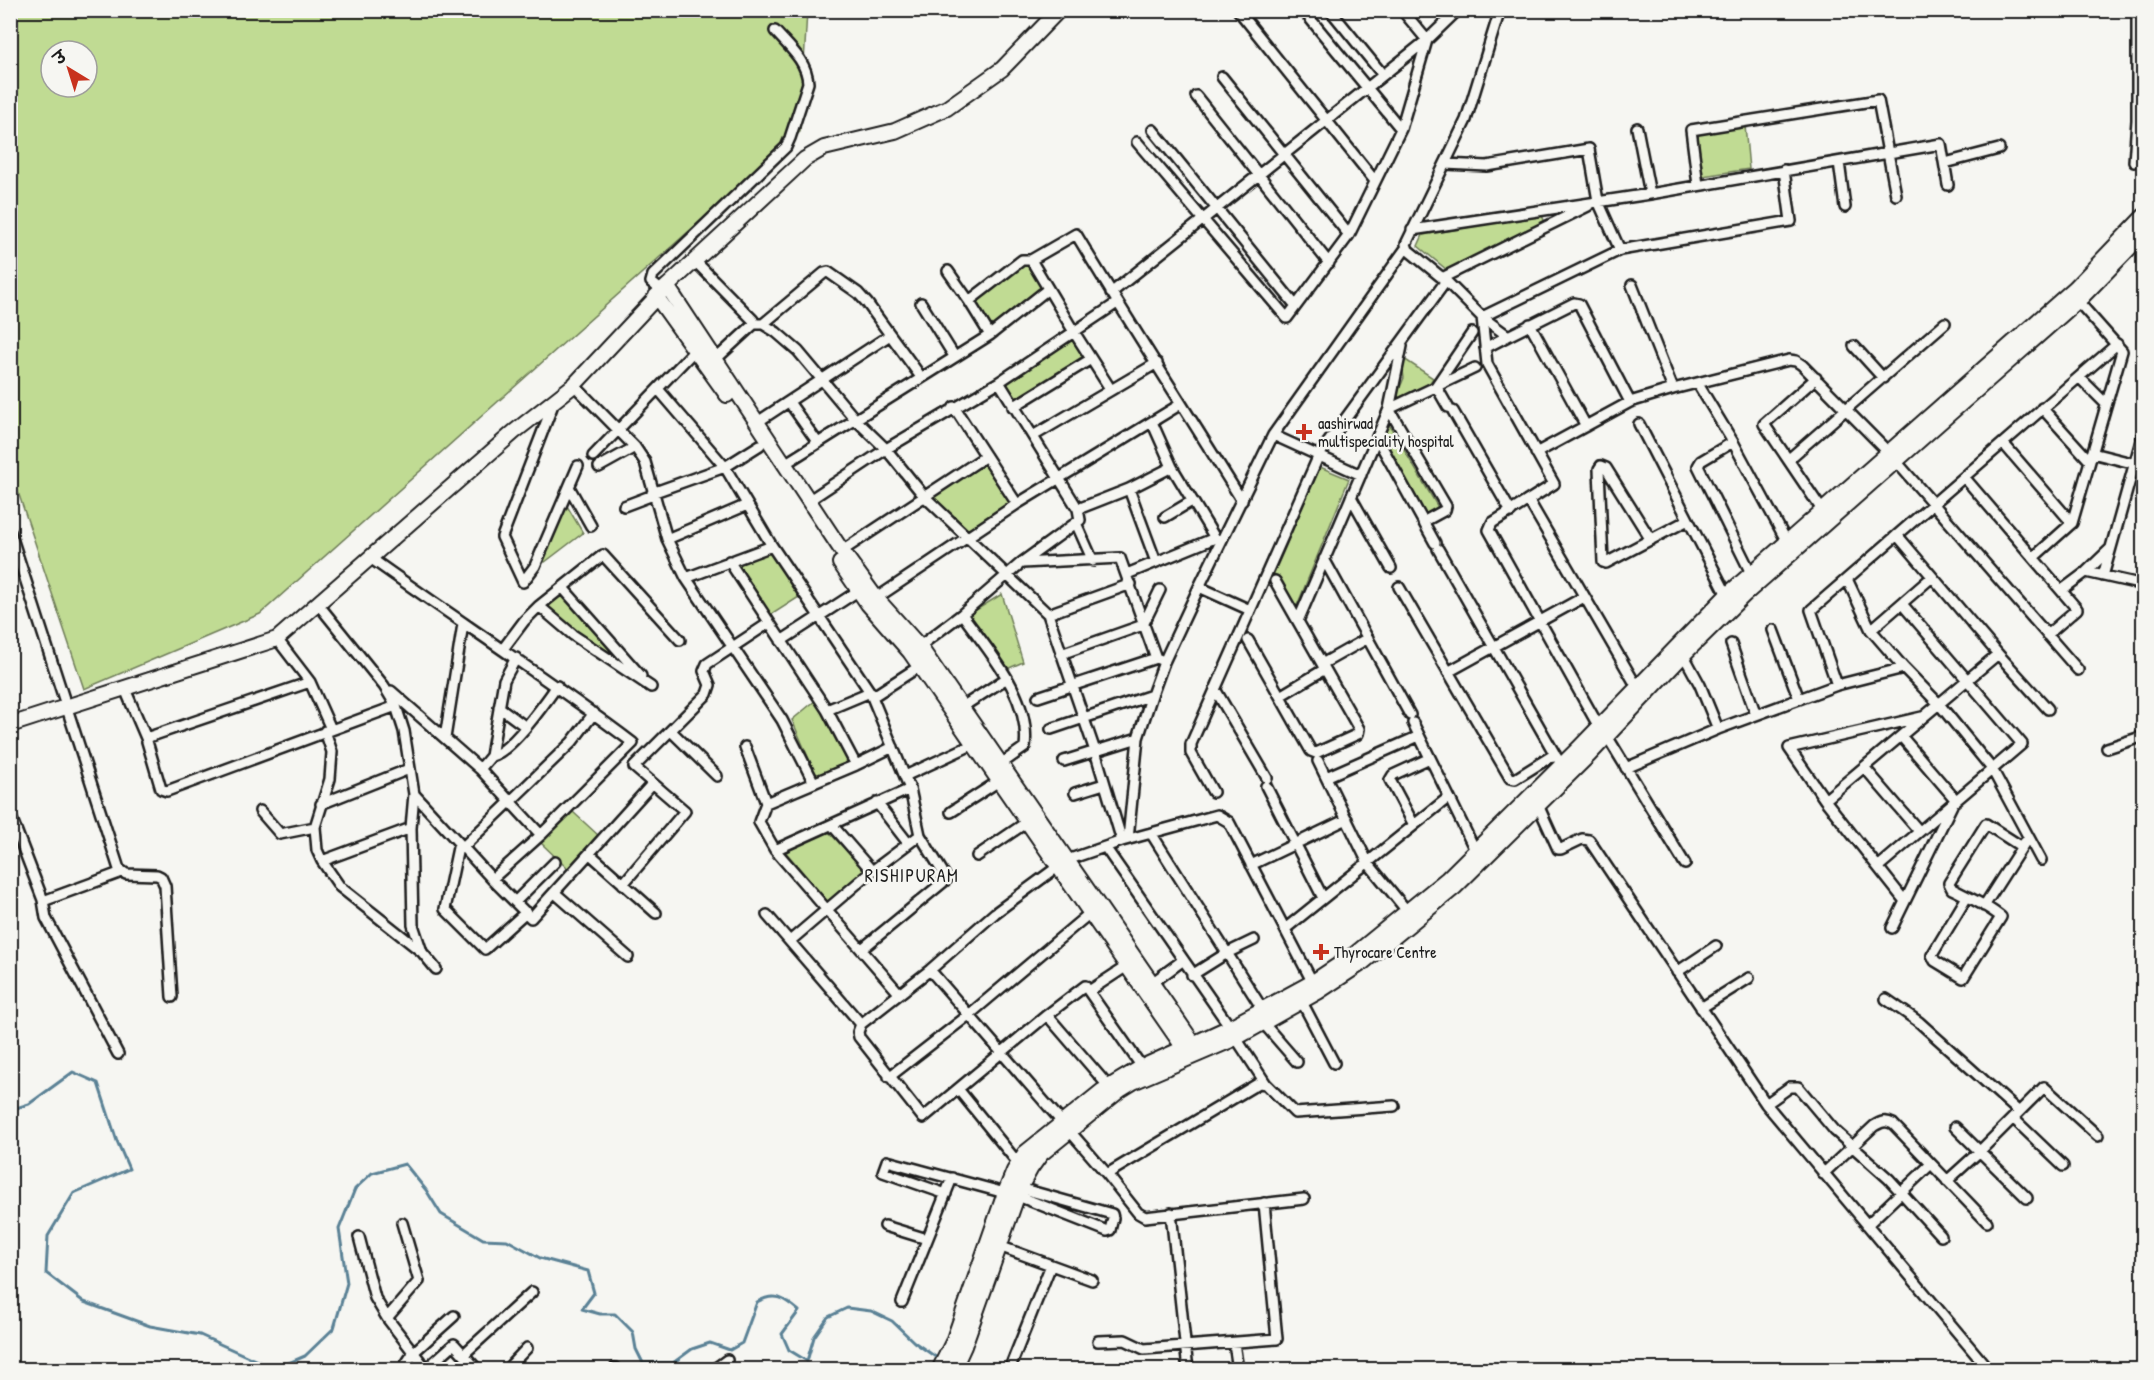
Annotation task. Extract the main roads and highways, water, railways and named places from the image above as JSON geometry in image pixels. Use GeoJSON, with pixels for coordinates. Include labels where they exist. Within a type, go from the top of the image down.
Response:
{"type":"FeatureCollection","features":[{"type":"Feature","properties":{"kind":"waterway"},"geometry":{"type":"LineString","coordinates":[[10,1110],[29,1104],[73,1072],[98,1083],[129,1169],[74,1193],[48,1236],[46,1273],[84,1302],[150,1326],[200,1335],[275,1369],[305,1356],[334,1328],[347,1283],[339,1229],[355,1189],[372,1173],[405,1164],[426,1190],[441,1214],[483,1239],[507,1240],[540,1258],[588,1271],[594,1293],[582,1309],[600,1314],[615,1314],[633,1332],[636,1349],[643,1363],[673,1363],[692,1349],[710,1343],[730,1350],[742,1343],[757,1302],[769,1297],[784,1300],[799,1311],[782,1334],[789,1350],[807,1361],[814,1337],[828,1317],[847,1308],[871,1311],[892,1321],[914,1342],[940,1360]]}},
{"type":"Feature","properties":{"kind":"place","name":"aashirwad multispeciality hospital"},"geometry":{"type":"Point","coordinates":[1304,432]}},
{"type":"Feature","properties":{"kind":"place","name":"Thyrocare Centre"},"geometry":{"type":"Point","coordinates":[1321,952]}},
{"type":"Feature","properties":{"kind":"district","name":"RISHIPURAM"},"geometry":{"type":"Point","coordinates":[912,876]}}]}
